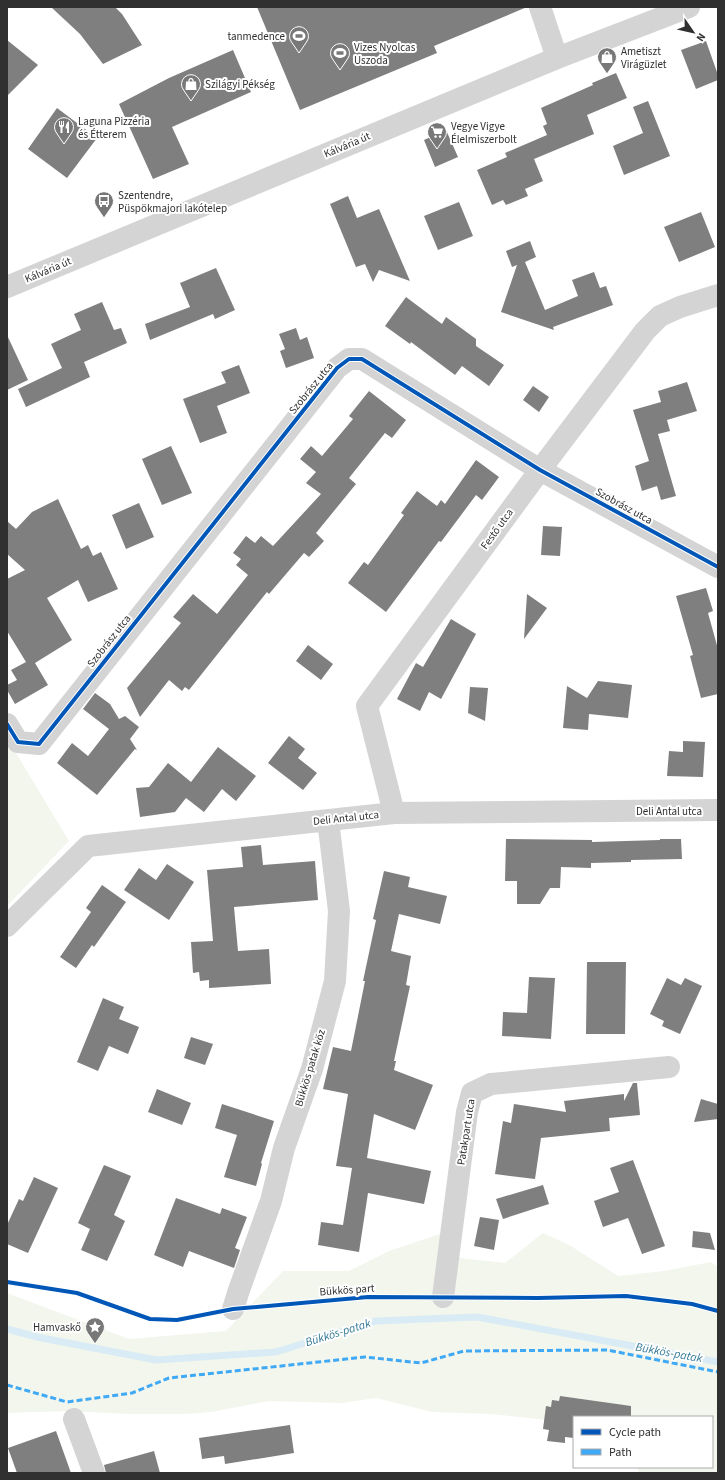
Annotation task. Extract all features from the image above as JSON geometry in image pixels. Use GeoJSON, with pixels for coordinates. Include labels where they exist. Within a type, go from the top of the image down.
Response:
{"type":"FeatureCollection","features":[{"type":"Feature","properties":{"kind":"street"},"geometry":{"type":"LineString","coordinates":[[540,7],[557,58]]}},
{"type":"Feature","properties":{"kind":"street","name":"Kálvária út"},"geometry":{"type":"LineString","coordinates":[[7,287],[557,58],[689,7]]}},
{"type":"Feature","properties":{"kind":"street","name":"Festő utca"},"geometry":{"type":"LineString","coordinates":[[394,812],[366,706],[540,470],[645,331],[660,316],[680,307],[718,295]]}},
{"type":"Feature","properties":{"kind":"street","name":"Szobrász utca"},"geometry":{"type":"LineString","coordinates":[[7,724],[18,742],[39,744],[337,368],[348,360],[362,360],[540,470],[718,567]]}},
{"type":"Feature","properties":{"kind":"street","name":"Deli Antal utca"},"geometry":{"type":"LineString","coordinates":[[7,926],[88,846],[394,812],[718,810]]}},
{"type":"Feature","properties":{"kind":"street","name":"Bükkös patak köz"},"geometry":{"type":"LineString","coordinates":[[233,1309],[271,1201],[284,1148],[312,1069],[336,981],[339,911],[328,820]]}},
{"type":"Feature","properties":{"kind":"street","name":"Patakpart utca"},"geometry":{"type":"LineString","coordinates":[[443,1297],[466,1112],[472,1093],[491,1084],[669,1067]]}},
{"type":"Feature","properties":{"kind":"street"},"geometry":{"type":"LineString","coordinates":[[74,1419],[94,1473]]}},
{"type":"Feature","properties":{"kind":"shaded area"},"geometry":{"type":"Polygon","coordinates":[[[7,738],[69,841],[7,906],[7,738]]]}},
{"type":"Feature","properties":{"kind":"shaded area"},"geometry":{"type":"Polygon","coordinates":[[[543,1233],[571,1246],[618,1276],[664,1271],[711,1262],[718,1267],[718,1473],[639,1473],[637,1468],[713,1468],[713,1416],[573,1416],[573,1423],[491,1414],[432,1412],[376,1398],[342,1403],[269,1401],[211,1412],[187,1414],[128,1414],[66,1411],[7,1413],[7,1293],[129,1339],[226,1331],[283,1271],[349,1271],[389,1251],[440,1234],[460,1258],[505,1263],[543,1233]]]}},
{"type":"Feature","properties":{"kind":"building"},"geometry":{"type":"Polygon","coordinates":[[[51,7],[115,7],[122,14],[142,45],[103,64],[80,34],[51,7]]]}},
{"type":"Feature","properties":{"kind":"building","name":"Vizes Nyolcas Uszoda"},"geometry":{"type":"Polygon","coordinates":[[[257,7],[527,7],[434,46],[437,53],[300,110],[257,7]]]}},
{"type":"Feature","properties":{"kind":"building"},"geometry":{"type":"Polygon","coordinates":[[[7,40],[38,65],[7,96],[7,40]]]}},
{"type":"Feature","properties":{"kind":"building"},"geometry":{"type":"Polygon","coordinates":[[[706,41],[718,75],[718,80],[696,89],[681,50],[706,41]]]}},
{"type":"Feature","properties":{"kind":"building"},"geometry":{"type":"Polygon","coordinates":[[[233,50],[251,92],[172,127],[189,164],[153,179],[119,104],[169,78],[233,50]]]}},
{"type":"Feature","properties":{"kind":"building"},"geometry":{"type":"Polygon","coordinates":[[[616,73],[627,98],[587,115],[594,134],[534,159],[543,181],[525,189],[528,196],[506,205],[503,200],[492,205],[477,170],[507,157],[505,153],[547,135],[543,126],[547,124],[541,108],[616,73]]]}},
{"type":"Feature","properties":{"kind":"building"},"geometry":{"type":"Polygon","coordinates":[[[648,101],[670,156],[624,175],[613,146],[643,133],[633,107],[648,101]]]}},
{"type":"Feature","properties":{"kind":"building"},"geometry":{"type":"Polygon","coordinates":[[[57,108],[97,138],[67,178],[28,149],[57,108]]]}},
{"type":"Feature","properties":{"kind":"building"},"geometry":{"type":"Polygon","coordinates":[[[446,130],[458,157],[435,167],[424,140],[446,130]]]}},
{"type":"Feature","properties":{"kind":"building"},"geometry":{"type":"Polygon","coordinates":[[[348,196],[357,218],[379,209],[410,281],[379,270],[373,282],[365,264],[356,267],[330,204],[348,196]]]}},
{"type":"Feature","properties":{"kind":"building"},"geometry":{"type":"Polygon","coordinates":[[[459,202],[473,236],[438,250],[424,216],[459,202]]]}},
{"type":"Feature","properties":{"kind":"building"},"geometry":{"type":"Polygon","coordinates":[[[701,212],[715,247],[679,262],[664,227],[701,212]]]}},
{"type":"Feature","properties":{"kind":"building"},"geometry":{"type":"Polygon","coordinates":[[[530,241],[536,257],[525,262],[545,310],[578,296],[572,280],[594,272],[600,288],[606,286],[613,305],[553,327],[554,330],[501,312],[517,265],[512,267],[506,251],[530,241]]]}},
{"type":"Feature","properties":{"kind":"building"},"geometry":{"type":"Polygon","coordinates":[[[216,268],[235,310],[215,319],[213,314],[150,340],[145,324],[190,307],[180,283],[216,268]]]}},
{"type":"Feature","properties":{"kind":"building"},"geometry":{"type":"Polygon","coordinates":[[[406,297],[442,324],[446,317],[476,339],[476,346],[504,365],[489,386],[462,366],[455,375],[411,342],[410,344],[385,326],[406,297]]]}},
{"type":"Feature","properties":{"kind":"building"},"geometry":{"type":"Polygon","coordinates":[[[102,302],[114,330],[121,328],[127,343],[84,362],[90,377],[26,407],[18,389],[62,368],[51,344],[81,330],[74,314],[102,302]]]}},
{"type":"Feature","properties":{"kind":"building"},"geometry":{"type":"Polygon","coordinates":[[[296,328],[300,340],[307,337],[314,358],[286,368],[280,351],[285,349],[279,334],[296,328]]]}},
{"type":"Feature","properties":{"kind":"building"},"geometry":{"type":"Polygon","coordinates":[[[7,335],[28,380],[7,390],[7,335]]]}},
{"type":"Feature","properties":{"kind":"building"},"geometry":{"type":"Polygon","coordinates":[[[239,365],[250,393],[217,406],[227,433],[200,443],[183,399],[226,383],[221,372],[239,365]]]}},
{"type":"Feature","properties":{"kind":"building"},"geometry":{"type":"Polygon","coordinates":[[[687,382],[697,411],[667,420],[670,431],[658,434],[676,496],[661,500],[657,486],[642,491],[635,466],[649,461],[633,410],[661,402],[658,391],[687,382]]]}},
{"type":"Feature","properties":{"kind":"building"},"geometry":{"type":"Polygon","coordinates":[[[533,386],[549,397],[539,412],[523,400],[533,386]]]}},
{"type":"Feature","properties":{"kind":"building"},"geometry":{"type":"Polygon","coordinates":[[[369,391],[406,420],[392,438],[385,433],[349,478],[356,484],[316,533],[324,541],[309,557],[304,553],[269,594],[267,592],[189,690],[185,687],[182,691],[169,680],[140,717],[127,688],[181,623],[173,617],[193,594],[217,614],[248,575],[236,565],[241,559],[233,553],[246,536],[255,543],[261,536],[273,546],[321,494],[306,483],[316,472],[300,459],[311,446],[322,456],[353,419],[349,416],[369,391]]]}},
{"type":"Feature","properties":{"kind":"building"},"geometry":{"type":"Polygon","coordinates":[[[171,446],[192,493],[162,505],[142,459],[171,446]]]}},
{"type":"Feature","properties":{"kind":"building"},"geometry":{"type":"Polygon","coordinates":[[[476,460],[499,477],[482,500],[476,495],[441,542],[439,541],[386,612],[348,583],[364,562],[368,565],[404,515],[401,513],[417,491],[437,506],[441,500],[445,504],[476,460]]]}},
{"type":"Feature","properties":{"kind":"building"},"geometry":{"type":"Polygon","coordinates":[[[58,499],[81,549],[88,545],[93,556],[101,552],[118,589],[88,602],[78,580],[47,598],[72,640],[35,663],[48,685],[15,704],[7,690],[7,685],[17,680],[11,670],[26,662],[7,631],[7,579],[25,570],[7,554],[7,521],[16,529],[32,512],[58,499]]]}},
{"type":"Feature","properties":{"kind":"building"},"geometry":{"type":"Polygon","coordinates":[[[139,503],[154,537],[126,549],[112,515],[139,503]]]}},
{"type":"Feature","properties":{"kind":"building"},"geometry":{"type":"Polygon","coordinates":[[[543,526],[562,527],[560,556],[541,555],[543,526]]]}},
{"type":"Feature","properties":{"kind":"building"},"geometry":{"type":"Polygon","coordinates":[[[706,588],[713,611],[708,613],[718,649],[718,694],[701,698],[690,656],[693,655],[676,596],[706,588]]]}},
{"type":"Feature","properties":{"kind":"building"},"geometry":{"type":"Polygon","coordinates":[[[527,594],[547,608],[524,639],[527,594]]]}},
{"type":"Feature","properties":{"kind":"building"},"geometry":{"type":"Polygon","coordinates":[[[451,619],[476,634],[441,699],[429,692],[420,711],[397,699],[416,663],[423,667],[451,619]]]}},
{"type":"Feature","properties":{"kind":"building"},"geometry":{"type":"Polygon","coordinates":[[[308,645],[333,664],[321,680],[296,661],[308,645]]]}},
{"type":"Feature","properties":{"kind":"building"},"geometry":{"type":"Polygon","coordinates":[[[598,681],[632,685],[628,718],[589,714],[588,730],[563,728],[567,686],[587,698],[598,681]]]}},
{"type":"Feature","properties":{"kind":"building"},"geometry":{"type":"Polygon","coordinates":[[[470,687],[488,688],[485,721],[468,713],[470,687]]]}},
{"type":"Feature","properties":{"kind":"building"},"geometry":{"type":"Polygon","coordinates":[[[95,693],[110,704],[119,719],[125,716],[139,727],[130,739],[137,750],[135,749],[97,795],[57,763],[72,743],[88,756],[109,729],[83,709],[95,693]]]}},
{"type":"Feature","properties":{"kind":"building"},"geometry":{"type":"Polygon","coordinates":[[[289,736],[305,749],[298,758],[317,773],[303,790],[268,763],[289,736]]]}},
{"type":"Feature","properties":{"kind":"building"},"geometry":{"type":"Polygon","coordinates":[[[683,741],[705,742],[703,777],[667,776],[669,751],[683,752],[683,741]]]}},
{"type":"Feature","properties":{"kind":"building"},"geometry":{"type":"Polygon","coordinates":[[[218,747],[256,776],[236,801],[222,789],[204,812],[186,798],[175,812],[140,817],[136,788],[149,787],[168,763],[191,782],[218,747]]]}},
{"type":"Feature","properties":{"kind":"building"},"geometry":{"type":"Polygon","coordinates":[[[506,839],[592,840],[592,842],[681,839],[682,859],[631,860],[631,862],[591,863],[591,868],[561,867],[560,888],[550,888],[540,904],[517,904],[517,881],[505,881],[506,839]]]}},
{"type":"Feature","properties":{"kind":"building"},"geometry":{"type":"Polygon","coordinates":[[[261,845],[263,865],[315,861],[318,900],[234,907],[238,951],[269,949],[271,984],[209,988],[209,980],[200,981],[199,972],[193,973],[191,942],[213,941],[207,870],[243,867],[241,847],[261,845]]]}},
{"type":"Feature","properties":{"kind":"building"},"geometry":{"type":"Polygon","coordinates":[[[167,864],[194,882],[169,920],[124,890],[139,868],[156,880],[167,864]]]}},
{"type":"Feature","properties":{"kind":"building"},"geometry":{"type":"Polygon","coordinates":[[[384,871],[410,877],[408,887],[447,896],[440,924],[399,914],[391,951],[411,956],[406,985],[410,986],[394,1061],[396,1061],[394,1070],[433,1085],[415,1130],[374,1114],[367,1158],[431,1171],[424,1204],[368,1193],[359,1252],[318,1245],[321,1222],[343,1225],[352,1168],[336,1166],[348,1094],[323,1089],[333,1047],[351,1051],[365,981],[363,981],[376,920],[373,919],[384,871]]]}},
{"type":"Feature","properties":{"kind":"building"},"geometry":{"type":"Polygon","coordinates":[[[102,885],[126,902],[94,947],[92,945],[76,968],[60,957],[91,912],[86,908],[102,885]]]}},
{"type":"Feature","properties":{"kind":"building"},"geometry":{"type":"Polygon","coordinates":[[[587,962],[626,962],[625,1034],[586,1034],[587,962]]]}},
{"type":"Feature","properties":{"kind":"building"},"geometry":{"type":"Polygon","coordinates":[[[529,977],[555,978],[551,1039],[502,1036],[503,1012],[527,1013],[529,977]]]}},
{"type":"Feature","properties":{"kind":"building"},"geometry":{"type":"Polygon","coordinates":[[[667,978],[681,985],[685,978],[702,986],[680,1034],[662,1026],[664,1021],[650,1014],[667,978]]]}},
{"type":"Feature","properties":{"kind":"building"},"geometry":{"type":"Polygon","coordinates":[[[103,998],[124,1007],[119,1019],[139,1027],[128,1054],[109,1046],[98,1071],[77,1062],[103,998]]]}},
{"type":"Feature","properties":{"kind":"building"},"geometry":{"type":"Polygon","coordinates":[[[191,1037],[213,1044],[205,1065],[184,1058],[191,1037]]]}},
{"type":"Feature","properties":{"kind":"building"},"geometry":{"type":"Polygon","coordinates":[[[633,1083],[637,1083],[640,1115],[609,1118],[610,1131],[541,1138],[535,1179],[495,1174],[503,1121],[511,1123],[514,1104],[566,1112],[564,1101],[624,1094],[624,1101],[633,1083]]]}},
{"type":"Feature","properties":{"kind":"building"},"geometry":{"type":"Polygon","coordinates":[[[157,1089],[191,1103],[182,1125],[148,1112],[157,1089]]]}},
{"type":"Feature","properties":{"kind":"building"},"geometry":{"type":"Polygon","coordinates":[[[701,1099],[718,1104],[718,1119],[694,1122],[701,1099]]]}},
{"type":"Feature","properties":{"kind":"building"},"geometry":{"type":"Polygon","coordinates":[[[222,1104],[274,1121],[261,1163],[256,1186],[224,1177],[237,1135],[215,1128],[222,1104]]]}},
{"type":"Feature","properties":{"kind":"building"},"geometry":{"type":"Polygon","coordinates":[[[633,1160],[665,1246],[642,1254],[628,1218],[603,1227],[594,1201],[619,1192],[610,1168],[633,1160]]]}},
{"type":"Feature","properties":{"kind":"building"},"geometry":{"type":"Polygon","coordinates":[[[104,1165],[131,1176],[114,1215],[125,1221],[107,1261],[81,1250],[90,1229],[78,1223],[104,1165]]]}},
{"type":"Feature","properties":{"kind":"building"},"geometry":{"type":"Polygon","coordinates":[[[34,1177],[58,1188],[28,1253],[7,1244],[7,1225],[19,1199],[23,1201],[34,1177]]]}},
{"type":"Feature","properties":{"kind":"building"},"geometry":{"type":"Polygon","coordinates":[[[543,1185],[549,1204],[503,1219],[496,1199],[543,1185]]]}},
{"type":"Feature","properties":{"kind":"building"},"geometry":{"type":"Polygon","coordinates":[[[176,1198],[220,1214],[222,1208],[247,1217],[235,1248],[240,1250],[234,1268],[189,1251],[183,1267],[154,1255],[176,1198]]]}},
{"type":"Feature","properties":{"kind":"building"},"geometry":{"type":"Polygon","coordinates":[[[480,1217],[499,1220],[494,1250],[474,1246],[480,1217]]]}},
{"type":"Feature","properties":{"kind":"building"},"geometry":{"type":"Polygon","coordinates":[[[693,1231],[710,1233],[715,1250],[692,1247],[693,1231]]]}},
{"type":"Feature","properties":{"kind":"building"},"geometry":{"type":"Polygon","coordinates":[[[560,1396],[631,1406],[631,1416],[573,1416],[573,1438],[565,1437],[565,1443],[547,1441],[549,1430],[543,1429],[546,1406],[551,1407],[552,1400],[559,1401],[560,1396]]]}},
{"type":"Feature","properties":{"kind":"building"},"geometry":{"type":"Polygon","coordinates":[[[290,1425],[294,1453],[225,1464],[224,1456],[202,1459],[199,1438],[290,1425]]]}},
{"type":"Feature","properties":{"kind":"building"},"geometry":{"type":"Polygon","coordinates":[[[56,1431],[71,1473],[17,1473],[8,1448],[56,1431]]]}},
{"type":"Feature","properties":{"kind":"building"},"geometry":{"type":"Polygon","coordinates":[[[154,1451],[160,1473],[106,1473],[104,1465],[154,1451]]]}},
{"type":"Feature","properties":{"kind":"waterway","name":"Bükkös-patak"},"geometry":{"type":"LineString","coordinates":[[7,1329],[37,1337],[156,1360],[276,1352],[376,1321],[477,1317],[718,1362]]}},
{"type":"Feature","properties":{"kind":"marked path"},"geometry":{"type":"LineString","coordinates":[[7,1385],[67,1402],[132,1393],[169,1378],[365,1357],[421,1363],[464,1351],[607,1350],[718,1372]]}},
{"type":"Feature","properties":{"kind":"cycle path"},"geometry":{"type":"LineString","coordinates":[[7,724],[18,742],[39,744],[337,368],[349,359],[362,359],[540,470],[718,567]]}},
{"type":"Feature","properties":{"kind":"cycle path","name":"Bükkös part"},"geometry":{"type":"LineString","coordinates":[[7,1282],[77,1293],[150,1319],[177,1320],[233,1309],[368,1297],[538,1298],[626,1296],[692,1304],[718,1311]]}},
{"type":"Feature","properties":{"kind":"place","name":"tanmedence"},"geometry":{"type":"Point","coordinates":[299,53]}},
{"type":"Feature","properties":{"kind":"place","name":"Vizes Nyolcas Uszoda"},"geometry":{"type":"Point","coordinates":[340,70]}},
{"type":"Feature","properties":{"kind":"place","name":"Ametiszt Virágüzlet"},"geometry":{"type":"Point","coordinates":[607,74]}},
{"type":"Feature","properties":{"kind":"place","name":"Szilágyi Pékség"},"geometry":{"type":"Point","coordinates":[191,101]}},
{"type":"Feature","properties":{"kind":"place","name":"Laguna Pizzéria és Étterem"},"geometry":{"type":"Point","coordinates":[64,144]}},
{"type":"Feature","properties":{"kind":"place","name":"Vegye Vigye Élelmiszerbolt"},"geometry":{"type":"Point","coordinates":[437,149]}},
{"type":"Feature","properties":{"kind":"place","name":"Szentendre, Püspökmajori lakótelep"},"geometry":{"type":"Point","coordinates":[104,218]}},
{"type":"Feature","properties":{"kind":"place","name":"Hamvaskő"},"geometry":{"type":"Point","coordinates":[95,1344]}}]}
